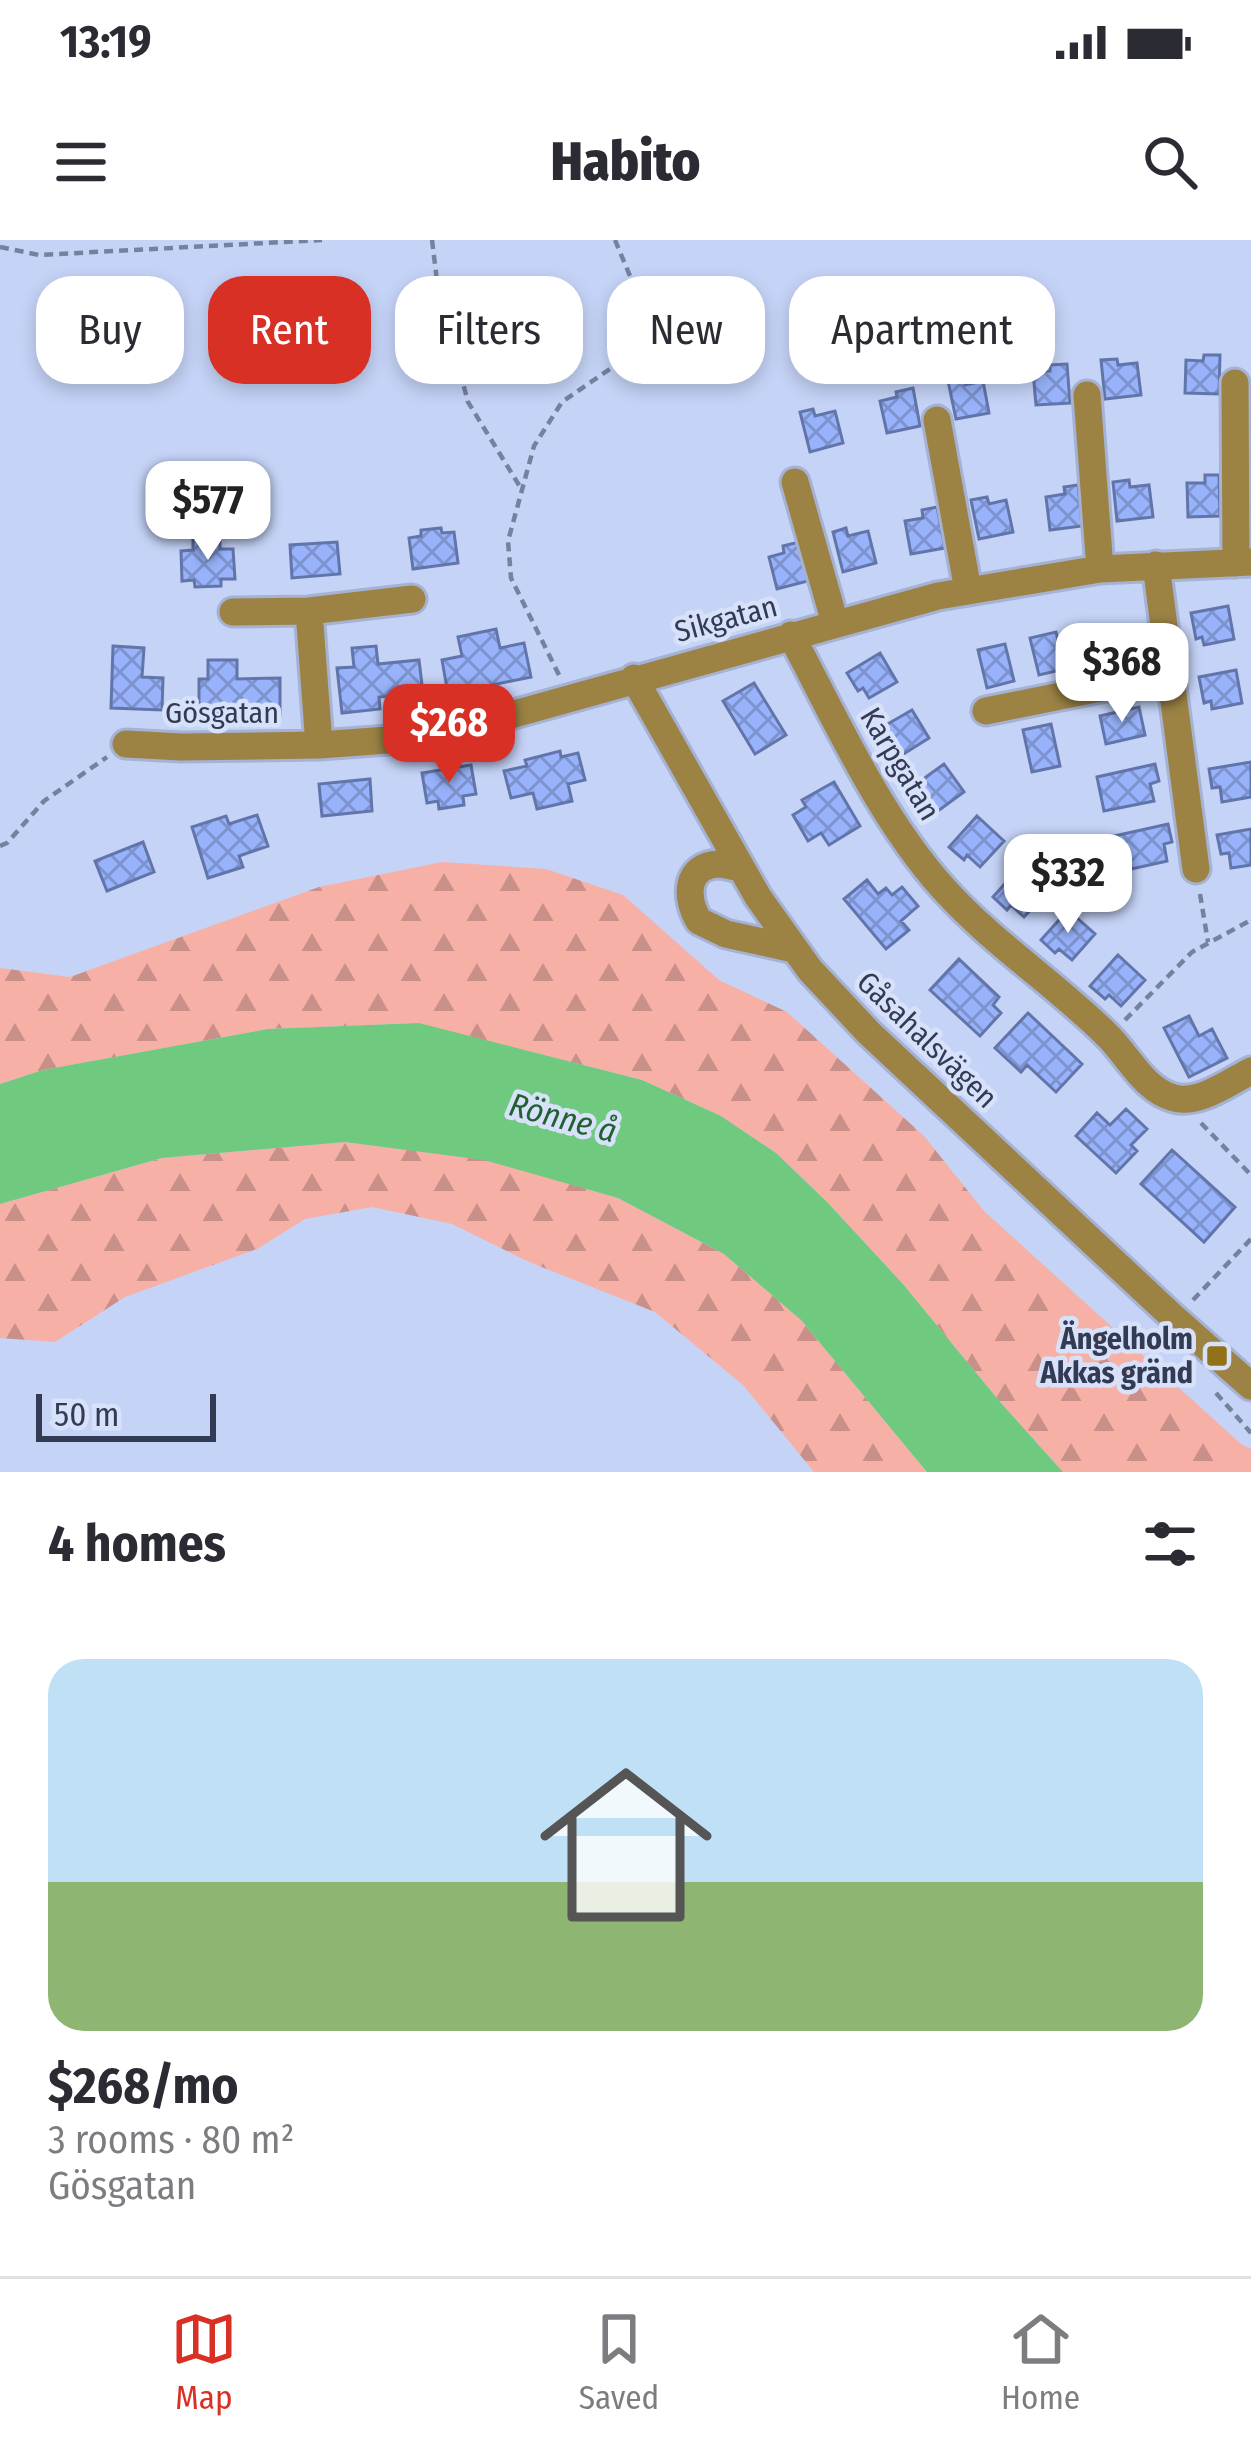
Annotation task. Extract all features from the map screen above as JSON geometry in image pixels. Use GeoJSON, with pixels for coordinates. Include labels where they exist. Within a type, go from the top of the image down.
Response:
{"type":"FeatureCollection","features":[{"type":"Feature","properties":{"kind":"street","name":"Sikgatan"},"geometry":{"type":"LineString","coordinates":[[634,678],[968,590],[1100,569],[1243,563],[1235,383]]}},
{"type":"Feature","properties":{"kind":"street"},"geometry":{"type":"LineString","coordinates":[[1087,395],[1100,569]]}},
{"type":"Feature","properties":{"kind":"street"},"geometry":{"type":"LineString","coordinates":[[938,420],[968,590]]}},
{"type":"Feature","properties":{"kind":"street"},"geometry":{"type":"LineString","coordinates":[[795,482],[835,623]]}},
{"type":"Feature","properties":{"kind":"street"},"geometry":{"type":"LineString","coordinates":[[1156,565],[1196,869]]}},
{"type":"Feature","properties":{"kind":"street"},"geometry":{"type":"LineString","coordinates":[[233,612],[309,611],[412,599]]}},
{"type":"Feature","properties":{"kind":"street","name":"Gösgatan"},"geometry":{"type":"LineString","coordinates":[[309,611],[319,746]]}},
{"type":"Feature","properties":{"kind":"street","name":"Karpgatan"},"geometry":{"type":"LineString","coordinates":[[791,635],[850,746],[922,862],[968,914],[1109,1037],[1147,1082],[1179,1100]]}},
{"type":"Feature","properties":{"kind":"street"},"geometry":{"type":"LineString","coordinates":[[986,711],[1170,674]]}},
{"type":"Feature","properties":{"kind":"street","name":"Gösgatan"},"geometry":{"type":"LineString","coordinates":[[126,744],[319,746],[388,740],[478,724],[634,678]]}},
{"type":"Feature","properties":{"kind":"street","name":"Gåsahalsvägen"},"geometry":{"type":"LineString","coordinates":[[634,678],[740,868],[794,949],[869,1033],[1251,1385]]}},
{"type":"Feature","properties":{"kind":"street"},"geometry":{"type":"LineString","coordinates":[[740,868],[716,864],[696,875],[688,896],[699,921],[726,934],[794,949]]}},
{"type":"Feature","properties":{"kind":"street"},"geometry":{"type":"LineString","coordinates":[[1179,1100],[1205,1094],[1251,1071]]}},
{"type":"Feature","properties":{"kind":"path"},"geometry":{"type":"LineString","coordinates":[[0,247],[39,255],[322,240]]}},
{"type":"Feature","properties":{"kind":"path"},"geometry":{"type":"LineString","coordinates":[[432,240],[438,289],[468,402],[522,490]]}},
{"type":"Feature","properties":{"kind":"path"},"geometry":{"type":"LineString","coordinates":[[578,694],[559,675],[512,578],[508,541],[534,446],[562,401],[636,351],[645,312],[615,240]]}},
{"type":"Feature","properties":{"kind":"path"},"geometry":{"type":"LineString","coordinates":[[0,846],[44,801],[126,744]]}},
{"type":"Feature","properties":{"kind":"path"},"geometry":{"type":"LineString","coordinates":[[1196,869],[1208,942]]}},
{"type":"Feature","properties":{"kind":"path"},"geometry":{"type":"LineString","coordinates":[[1109,1037],[1192,952],[1251,920]]}},
{"type":"Feature","properties":{"kind":"path"},"geometry":{"type":"LineString","coordinates":[[1179,1100],[1251,1175]]}},
{"type":"Feature","properties":{"kind":"path"},"geometry":{"type":"LineString","coordinates":[[1175,1319],[1251,1239]]}},
{"type":"Feature","properties":{"kind":"green space"},"geometry":{"type":"Polygon","coordinates":[[[442,862],[546,869],[623,895],[719,980],[787,1012],[924,1136],[984,1211],[1251,1449],[1251,1472],[1063,1472],[902,1283],[776,1153],[721,1116],[642,1080],[418,1023],[268,1029],[43,1070],[0,1084],[0,968],[70,977],[319,887],[442,862]]]}},
{"type":"Feature","properties":{"kind":"green space"},"geometry":{"type":"Polygon","coordinates":[[[345,1142],[484,1159],[618,1198],[724,1254],[801,1320],[927,1472],[814,1472],[743,1385],[655,1312],[529,1262],[452,1224],[372,1207],[305,1219],[257,1249],[125,1297],[55,1342],[0,1338],[0,1204],[162,1158],[345,1142]]]}},
{"type":"Feature","properties":{"kind":"water","name":"Rönne å"},"geometry":{"type":"Polygon","coordinates":[[[419,1023],[642,1080],[721,1116],[776,1153],[902,1283],[1063,1472],[927,1472],[801,1320],[724,1254],[618,1198],[484,1160],[345,1142],[162,1158],[0,1204],[0,1084],[43,1070],[268,1029],[419,1023]]]}},
{"type":"Feature","properties":{"kind":"building"},"geometry":{"type":"Polygon","coordinates":[[[1204,355],[1220,355],[1219,394],[1185,393],[1186,360],[1203,361],[1204,355]]]}},
{"type":"Feature","properties":{"kind":"building"},"geometry":{"type":"Polygon","coordinates":[[[1117,359],[1118,365],[1137,363],[1141,395],[1105,399],[1101,360],[1117,359]]]}},
{"type":"Feature","properties":{"kind":"building"},"geometry":{"type":"Polygon","coordinates":[[[1067,364],[1070,403],[1036,405],[1034,384],[1055,384],[1055,365],[1067,364]]]}},
{"type":"Feature","properties":{"kind":"building"},"geometry":{"type":"Polygon","coordinates":[[[949,384],[984,384],[989,413],[956,419],[949,384]]]}},
{"type":"Feature","properties":{"kind":"building"},"geometry":{"type":"Polygon","coordinates":[[[913,388],[920,426],[887,433],[880,401],[913,388]]]}},
{"type":"Feature","properties":{"kind":"building"},"geometry":{"type":"Polygon","coordinates":[[[813,409],[815,416],[835,411],[843,443],[810,452],[800,412],[813,409]]]}},
{"type":"Feature","properties":{"kind":"building"},"geometry":{"type":"Polygon","coordinates":[[[1205,475],[1219,475],[1220,516],[1188,517],[1187,483],[1205,483],[1205,475]]]}},
{"type":"Feature","properties":{"kind":"building"},"geometry":{"type":"Polygon","coordinates":[[[1129,480],[1130,487],[1149,485],[1153,517],[1117,521],[1113,482],[1129,480]]]}},
{"type":"Feature","properties":{"kind":"building"},"geometry":{"type":"Polygon","coordinates":[[[1078,485],[1082,526],[1050,530],[1046,497],[1065,494],[1064,487],[1078,485]]]}},
{"type":"Feature","properties":{"kind":"building"},"geometry":{"type":"Polygon","coordinates":[[[987,497],[989,504],[1006,500],[1013,532],[979,539],[971,500],[987,497]]]}},
{"type":"Feature","properties":{"kind":"building"},"geometry":{"type":"Polygon","coordinates":[[[937,507],[945,548],[911,554],[905,521],[923,518],[922,510],[937,507]]]}},
{"type":"Feature","properties":{"kind":"building"},"geometry":{"type":"Polygon","coordinates":[[[441,528],[442,533],[454,532],[458,563],[413,569],[409,538],[421,536],[421,530],[441,528]]]}},
{"type":"Feature","properties":{"kind":"building"},"geometry":{"type":"Polygon","coordinates":[[[846,528],[848,536],[868,531],[876,563],[843,572],[833,532],[846,528]]]}},
{"type":"Feature","properties":{"kind":"building"},"geometry":{"type":"Polygon","coordinates":[[[220,538],[220,549],[233,549],[235,579],[221,579],[221,586],[195,587],[194,580],[182,581],[181,551],[193,550],[193,539],[220,538]]]}},
{"type":"Feature","properties":{"kind":"building"},"geometry":{"type":"Polygon","coordinates":[[[337,542],[340,574],[292,578],[290,545],[337,542]]]}},
{"type":"Feature","properties":{"kind":"building"},"geometry":{"type":"Polygon","coordinates":[[[799,542],[808,581],[777,589],[769,557],[799,542]]]}},
{"type":"Feature","properties":{"kind":"building"},"geometry":{"type":"Polygon","coordinates":[[[1228,606],[1234,639],[1204,645],[1202,637],[1196,639],[1191,613],[1228,606]]]}},
{"type":"Feature","properties":{"kind":"building"},"geometry":{"type":"Polygon","coordinates":[[[1120,625],[1128,661],[1096,663],[1089,632],[1120,625]]]}},
{"type":"Feature","properties":{"kind":"building"},"geometry":{"type":"Polygon","coordinates":[[[496,629],[500,648],[524,643],[531,677],[448,694],[442,660],[462,656],[458,637],[496,629]]]}},
{"type":"Feature","properties":{"kind":"building"},"geometry":{"type":"Polygon","coordinates":[[[1056,632],[1065,669],[1039,675],[1030,638],[1056,632]]]}},
{"type":"Feature","properties":{"kind":"building"},"geometry":{"type":"Polygon","coordinates":[[[1005,644],[1014,681],[987,688],[978,650],[1005,644]]]}},
{"type":"Feature","properties":{"kind":"building"},"geometry":{"type":"Polygon","coordinates":[[[113,646],[144,648],[142,677],[163,678],[162,710],[111,708],[113,646]]]}},
{"type":"Feature","properties":{"kind":"building"},"geometry":{"type":"Polygon","coordinates":[[[376,646],[378,664],[419,660],[423,693],[379,697],[380,709],[342,713],[337,668],[354,667],[352,648],[376,646]]]}},
{"type":"Feature","properties":{"kind":"building"},"geometry":{"type":"Polygon","coordinates":[[[880,653],[897,682],[869,698],[863,688],[858,691],[847,673],[880,653]]]}},
{"type":"Feature","properties":{"kind":"building"},"geometry":{"type":"Polygon","coordinates":[[[208,660],[237,660],[237,679],[280,678],[280,715],[199,715],[199,679],[208,679],[208,660]]]}},
{"type":"Feature","properties":{"kind":"building"},"geometry":{"type":"Polygon","coordinates":[[[1236,670],[1242,703],[1212,709],[1211,701],[1204,703],[1199,677],[1236,670]]]}},
{"type":"Feature","properties":{"kind":"building"},"geometry":{"type":"Polygon","coordinates":[[[754,683],[786,735],[755,754],[723,701],[754,683]]]}},
{"type":"Feature","properties":{"kind":"building"},"geometry":{"type":"Polygon","coordinates":[[[1139,707],[1145,735],[1106,744],[1100,716],[1139,707]]]}},
{"type":"Feature","properties":{"kind":"building"},"geometry":{"type":"Polygon","coordinates":[[[912,710],[929,738],[902,755],[896,745],[890,748],[879,729],[912,710]]]}},
{"type":"Feature","properties":{"kind":"building"},"geometry":{"type":"Polygon","coordinates":[[[1051,724],[1060,766],[1032,772],[1023,730],[1051,724]]]}},
{"type":"Feature","properties":{"kind":"building"},"geometry":{"type":"Polygon","coordinates":[[[560,751],[561,757],[578,753],[585,780],[568,784],[572,801],[537,809],[533,793],[511,798],[504,771],[560,751]]]}},
{"type":"Feature","properties":{"kind":"building"},"geometry":{"type":"Polygon","coordinates":[[[1251,762],[1251,797],[1222,802],[1220,787],[1212,788],[1209,769],[1251,762]]]}},
{"type":"Feature","properties":{"kind":"building"},"geometry":{"type":"Polygon","coordinates":[[[944,764],[964,792],[938,811],[927,795],[921,799],[912,787],[944,764]]]}},
{"type":"Feature","properties":{"kind":"building"},"geometry":{"type":"Polygon","coordinates":[[[1155,764],[1159,781],[1150,784],[1154,801],[1104,811],[1097,777],[1155,764]]]}},
{"type":"Feature","properties":{"kind":"building"},"geometry":{"type":"Polygon","coordinates":[[[471,765],[476,794],[463,796],[464,805],[439,809],[438,801],[427,803],[422,773],[471,765]]]}},
{"type":"Feature","properties":{"kind":"building"},"geometry":{"type":"Polygon","coordinates":[[[370,779],[372,811],[322,816],[319,784],[370,779]]]}},
{"type":"Feature","properties":{"kind":"building"},"geometry":{"type":"Polygon","coordinates":[[[834,782],[860,826],[829,845],[821,833],[808,841],[793,815],[806,807],[802,800],[834,782]]]}},
{"type":"Feature","properties":{"kind":"building"},"geometry":{"type":"Polygon","coordinates":[[[257,815],[268,846],[239,856],[243,867],[208,878],[192,827],[226,816],[229,824],[257,815]]]}},
{"type":"Feature","properties":{"kind":"building"},"geometry":{"type":"Polygon","coordinates":[[[977,816],[1004,841],[980,867],[949,847],[977,816]]]}},
{"type":"Feature","properties":{"kind":"building"},"geometry":{"type":"Polygon","coordinates":[[[1168,824],[1172,842],[1164,844],[1167,861],[1118,872],[1110,837],[1168,824]]]}},
{"type":"Feature","properties":{"kind":"building"},"geometry":{"type":"Polygon","coordinates":[[[1251,829],[1251,865],[1231,868],[1229,853],[1221,854],[1217,835],[1251,829]]]}},
{"type":"Feature","properties":{"kind":"building"},"geometry":{"type":"Polygon","coordinates":[[[143,842],[154,872],[107,891],[95,861],[143,842]]]}},
{"type":"Feature","properties":{"kind":"building"},"geometry":{"type":"Polygon","coordinates":[[[1021,866],[1048,891],[1024,917],[993,897],[1021,866]]]}},
{"type":"Feature","properties":{"kind":"building"},"geometry":{"type":"Polygon","coordinates":[[[867,880],[878,894],[886,888],[892,895],[902,887],[918,906],[901,921],[909,930],[886,949],[844,899],[867,880]]]}},
{"type":"Feature","properties":{"kind":"building"},"geometry":{"type":"Polygon","coordinates":[[[1068,910],[1095,934],[1072,960],[1041,940],[1068,910]]]}},
{"type":"Feature","properties":{"kind":"building"},"geometry":{"type":"Polygon","coordinates":[[[1118,955],[1145,980],[1121,1006],[1090,986],[1118,955]]]}},
{"type":"Feature","properties":{"kind":"building"},"geometry":{"type":"Polygon","coordinates":[[[959,959],[999,997],[993,1005],[1001,1013],[980,1036],[930,990],[959,959]]]}},
{"type":"Feature","properties":{"kind":"building"},"geometry":{"type":"Polygon","coordinates":[[[1028,1013],[1082,1064],[1056,1092],[1027,1065],[1021,1072],[995,1048],[1028,1013]]]}},
{"type":"Feature","properties":{"kind":"building"},"geometry":{"type":"Polygon","coordinates":[[[1189,1016],[1199,1036],[1212,1029],[1227,1058],[1189,1077],[1164,1028],[1189,1016]]]}},
{"type":"Feature","properties":{"kind":"building"},"geometry":{"type":"Polygon","coordinates":[[[1126,1109],[1147,1129],[1131,1145],[1137,1151],[1116,1173],[1076,1136],[1097,1113],[1110,1125],[1126,1109]]]}},
{"type":"Feature","properties":{"kind":"building"},"geometry":{"type":"Polygon","coordinates":[[[1172,1150],[1235,1207],[1204,1242],[1141,1184],[1172,1150]]]}},
{"type":"Feature","properties":{"kind":"place","name":"Ängelholm Akkas gränd"},"geometry":{"type":"Point","coordinates":[1217,1356]}}]}
